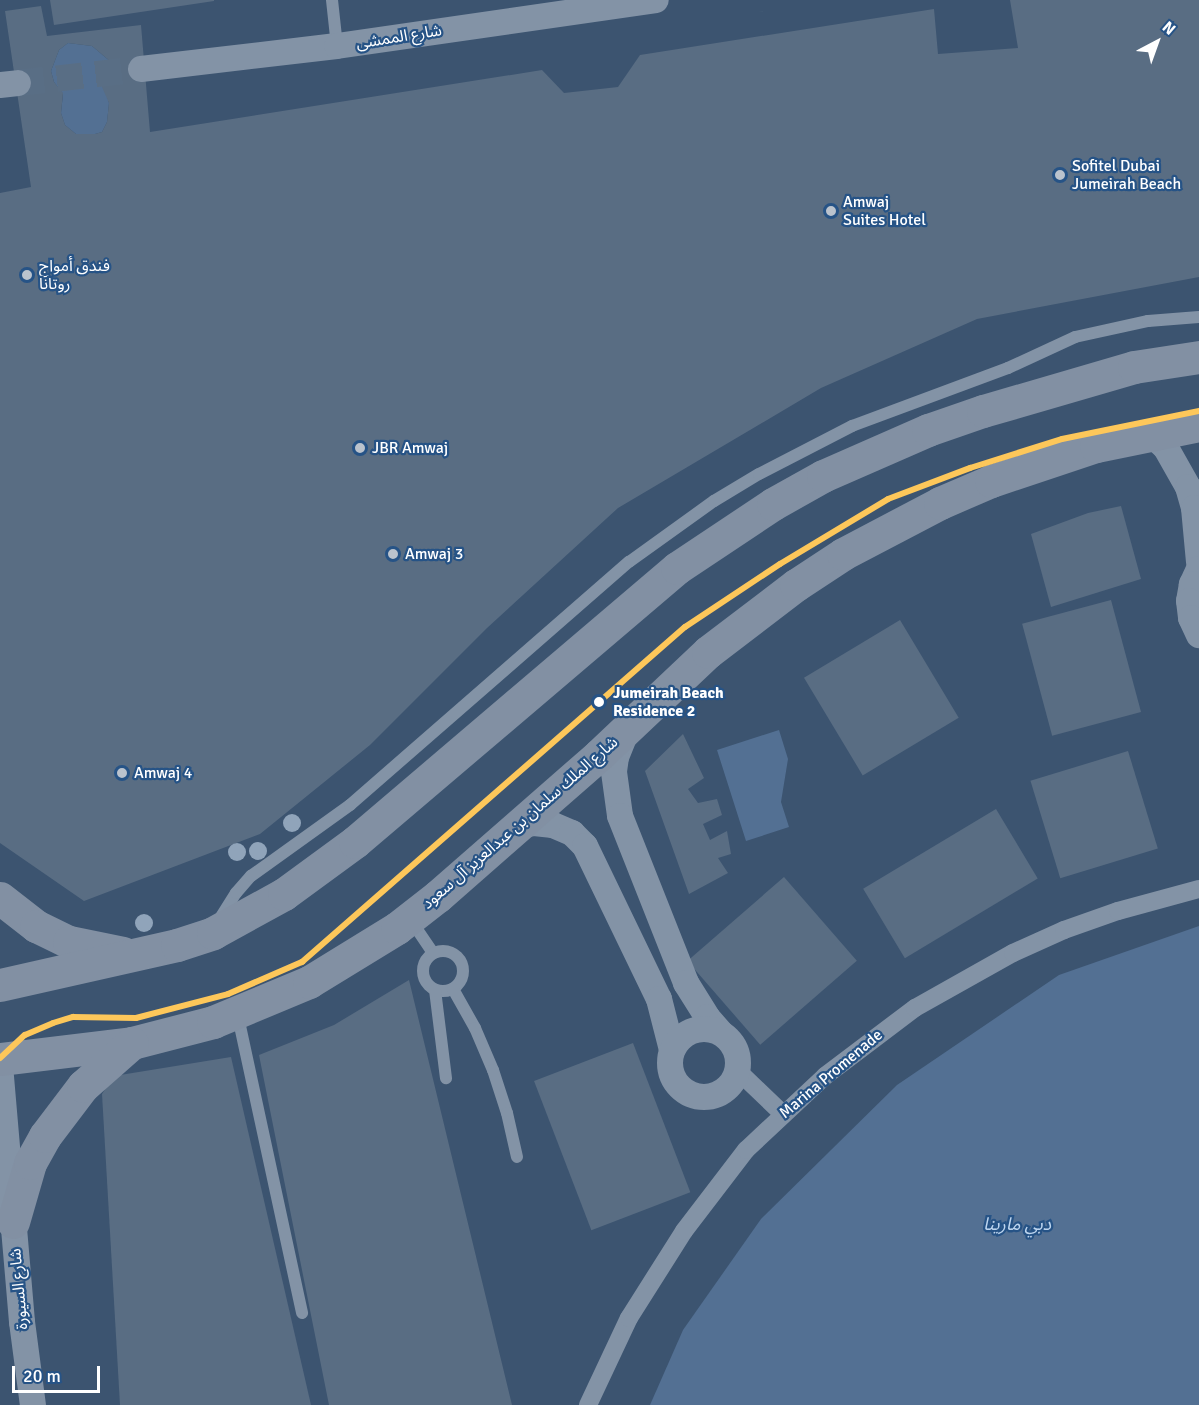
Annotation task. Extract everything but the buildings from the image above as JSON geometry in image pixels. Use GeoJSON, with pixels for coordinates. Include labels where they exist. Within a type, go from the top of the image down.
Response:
{"type":"FeatureCollection","features":[{"type":"Feature","properties":{"kind":"main road"},"geometry":{"type":"LineString","coordinates":[[0,985],[140,955],[213,933],[284,894],[337,855],[677,568],[773,504],[875,452],[950,422],[1134,367],[1199,357]]}},
{"type":"Feature","properties":{"kind":"main road","name":"شارع الملك سلمان بن عبدالعزيز آل سعود"},"geometry":{"type":"LineString","coordinates":[[0,1059],[132,1043],[213,1022],[309,981],[354,956],[409,919],[627,730],[708,652],[796,585],[843,554],[910,518],[991,481],[1043,462],[1150,433],[1199,425]]}},
{"type":"Feature","properties":{"kind":"main road"},"geometry":{"type":"LineString","coordinates":[[0,898],[36,926],[69,942],[106,951],[140,955]]}},
{"type":"Feature","properties":{"kind":"main road"},"geometry":{"type":"LineString","coordinates":[[13,1222],[27,1173],[45,1136],[83,1086],[132,1043]]}},
{"type":"Feature","properties":{"kind":"street","name":"شارع الممشى"},"geometry":{"type":"LineString","coordinates":[[141,69],[337,46],[656,0]]}},
{"type":"Feature","properties":{"kind":"street"},"geometry":{"type":"LineString","coordinates":[[1150,433],[1166,448],[1188,487],[1194,508],[1199,562]]}},
{"type":"Feature","properties":{"kind":"street"},"geometry":{"type":"LineString","coordinates":[[1199,569],[1192,584],[1189,601],[1191,618],[1199,635]]}},
{"type":"Feature","properties":{"kind":"street"},"geometry":{"type":"LineString","coordinates":[[516,827],[534,823],[554,825],[572,833],[585,846],[659,999],[672,1050],[670,1072],[683,1091],[693,1096],[716,1096],[734,1082],[738,1071],[735,1048],[720,1032],[686,983],[620,816],[616,801],[614,772],[616,757],[627,730]]}},
{"type":"Feature","properties":{"kind":"street","name":"Marina Promenade"},"geometry":{"type":"LineString","coordinates":[[588,1405],[629,1318],[661,1265],[714,1190],[746,1150],[782,1113],[868,1040],[963,978],[1064,930],[1118,911],[1199,890]]}},
{"type":"Feature","properties":{"kind":"street"},"geometry":{"type":"LineString","coordinates":[[672,1050],[687,1033],[697,1029],[720,1032]]}},
{"type":"Feature","properties":{"kind":"street","name":"شارع السيورة"},"geometry":{"type":"LineString","coordinates":[[0,1065],[22,1322],[33,1405]]}},
{"type":"Feature","properties":{"kind":"street"},"geometry":{"type":"LineString","coordinates":[[738,1071],[782,1113]]}},
{"type":"Feature","properties":{"kind":"lane"},"geometry":{"type":"LineString","coordinates":[[332,0],[337,46]]}},
{"type":"Feature","properties":{"kind":"lane"},"geometry":{"type":"LineString","coordinates":[[213,933],[236,893],[251,876],[350,805],[629,562],[714,501],[777,464],[852,426],[1008,368],[1075,337],[1148,321],[1199,317]]}},
{"type":"Feature","properties":{"kind":"lane"},"geometry":{"type":"LineString","coordinates":[[409,919],[433,953]]}},
{"type":"Feature","properties":{"kind":"lane"},"geometry":{"type":"LineString","coordinates":[[451,952],[463,965],[459,983],[453,989],[435,990],[428,985],[422,968],[426,959],[433,953],[451,952]]}},
{"type":"Feature","properties":{"kind":"lane"},"geometry":{"type":"LineString","coordinates":[[453,989],[475,1028],[493,1070],[507,1113],[517,1157]]}},
{"type":"Feature","properties":{"kind":"lane"},"geometry":{"type":"LineString","coordinates":[[435,990],[446,1078]]}},
{"type":"Feature","properties":{"kind":"lane"},"geometry":{"type":"LineString","coordinates":[[237,1012],[302,1313]]}},
{"type":"Feature","properties":{"kind":"water"},"geometry":{"type":"Polygon","coordinates":[[[68,43],[92,46],[111,62],[103,72],[102,78],[109,103],[107,122],[102,132],[76,134],[65,125],[61,113],[63,94],[54,82],[51,71],[59,50],[68,43]]]}},
{"type":"Feature","properties":{"kind":"water"},"geometry":{"type":"Polygon","coordinates":[[[779,730],[788,759],[781,802],[789,827],[746,841],[717,750],[779,730]]]}},
{"type":"Feature","properties":{"kind":"water","name":"دبي مارينا"},"geometry":{"type":"Polygon","coordinates":[[[1199,926],[1199,1405],[650,1405],[683,1330],[761,1219],[897,1085],[1059,975],[1199,926]]]}},
{"type":"Feature","properties":{"kind":"tunnel"},"geometry":{"type":"LineString","coordinates":[[18,83],[141,69]]}},
{"type":"Feature","properties":{"kind":"transit line"},"geometry":{"type":"LineString","coordinates":[[0,1058],[25,1035],[53,1023],[73,1017],[136,1018],[228,994],[302,962],[685,627],[780,564],[888,499],[970,468],[1062,439],[1199,411]]}},
{"type":"Feature","properties":{"kind":"place","name":"Sofitel Dubai Jumeirah Beach"},"geometry":{"type":"Point","coordinates":[1060,175]}},
{"type":"Feature","properties":{"kind":"place","name":"Amwaj Suites Hotel"},"geometry":{"type":"Point","coordinates":[831,211]}},
{"type":"Feature","properties":{"kind":"place","name":"فندق أمواج روتانا"},"geometry":{"type":"Point","coordinates":[27,275]}},
{"type":"Feature","properties":{"kind":"place","name":"JBR Amwaj"},"geometry":{"type":"Point","coordinates":[360,448]}},
{"type":"Feature","properties":{"kind":"place","name":"Amwaj 3"},"geometry":{"type":"Point","coordinates":[393,554]}},
{"type":"Feature","properties":{"kind":"place","name":"Jumeirah Beach Residence 2"},"geometry":{"type":"Point","coordinates":[599,702]}},
{"type":"Feature","properties":{"kind":"place","name":"Amwaj 4"},"geometry":{"type":"Point","coordinates":[122,773]}}]}
